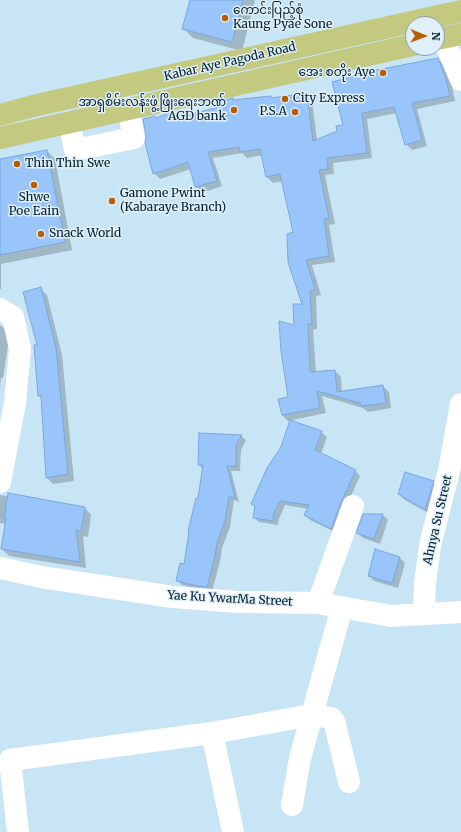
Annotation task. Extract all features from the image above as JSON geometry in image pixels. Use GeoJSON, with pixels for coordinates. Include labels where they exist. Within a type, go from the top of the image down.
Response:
{"type":"FeatureCollection","features":[{"type":"Feature","properties":{"kind":"main road","name":"Kabar Aye Pagoda Road"},"geometry":{"type":"LineString","coordinates":[[0,115],[38,105],[461,11]]}},
{"type":"Feature","properties":{"kind":"main road","name":"Kabar Aye Pagoda Road"},"geometry":{"type":"LineString","coordinates":[[0,138],[405,47]]}},
{"type":"Feature","properties":{"kind":"street"},"geometry":{"type":"LineString","coordinates":[[447,37],[461,80]]}},
{"type":"Feature","properties":{"kind":"street"},"geometry":{"type":"LineString","coordinates":[[69,122],[75,150],[134,138],[128,108]]}},
{"type":"Feature","properties":{"kind":"street"},"geometry":{"type":"LineString","coordinates":[[0,309],[13,317],[20,349],[15,403],[0,481]]}},
{"type":"Feature","properties":{"kind":"street","name":"Ahnya Su Street"},"geometry":{"type":"LineString","coordinates":[[424,614],[425,583],[430,545],[449,471],[461,404]]}},
{"type":"Feature","properties":{"kind":"street"},"geometry":{"type":"LineString","coordinates":[[318,603],[353,506]]}},
{"type":"Feature","properties":{"kind":"street","name":"Yae Ku YwarMa Street"},"geometry":{"type":"LineString","coordinates":[[0,568],[41,577],[173,597],[238,602],[318,603],[391,616],[461,612]]}},
{"type":"Feature","properties":{"kind":"street"},"geometry":{"type":"LineString","coordinates":[[292,805],[300,758],[342,607]]}},
{"type":"Feature","properties":{"kind":"street"},"geometry":{"type":"LineString","coordinates":[[18,832],[5,758],[212,733],[312,716],[331,718],[333,720],[349,782]]}},
{"type":"Feature","properties":{"kind":"street"},"geometry":{"type":"LineString","coordinates":[[212,733],[233,832]]}},
{"type":"Feature","properties":{"kind":"building"},"geometry":{"type":"Polygon","coordinates":[[[190,0],[243,0],[232,42],[182,29],[190,0]]]}},
{"type":"Feature","properties":{"kind":"building"},"geometry":{"type":"Polygon","coordinates":[[[438,58],[445,76],[450,96],[412,103],[422,140],[405,145],[394,107],[362,113],[367,153],[327,158],[328,169],[319,170],[329,218],[324,219],[329,256],[306,260],[315,289],[310,291],[312,324],[308,324],[310,372],[335,370],[337,392],[383,385],[386,403],[361,406],[360,403],[317,391],[320,408],[282,415],[278,399],[288,397],[281,351],[279,321],[294,325],[293,304],[302,304],[288,262],[287,234],[293,232],[280,174],[266,177],[260,149],[240,152],[239,147],[208,152],[217,181],[195,187],[188,162],[153,174],[145,143],[146,136],[143,119],[155,116],[156,118],[172,112],[176,115],[184,111],[186,116],[218,107],[218,102],[233,98],[233,100],[271,96],[271,98],[307,93],[313,141],[337,131],[336,126],[343,125],[332,82],[377,70],[438,58]]]}},
{"type":"Feature","properties":{"kind":"building"},"geometry":{"type":"Polygon","coordinates":[[[47,150],[65,242],[0,255],[0,159],[47,150]]]}},
{"type":"Feature","properties":{"kind":"building"},"geometry":{"type":"Polygon","coordinates":[[[41,287],[56,348],[68,474],[46,478],[41,396],[38,396],[34,345],[37,345],[23,292],[41,287]]]}},
{"type":"Feature","properties":{"kind":"building"},"geometry":{"type":"Polygon","coordinates":[[[290,420],[322,431],[315,450],[356,470],[341,502],[331,529],[304,515],[309,505],[280,501],[274,513],[273,521],[253,518],[255,506],[251,504],[267,468],[281,447],[290,420]]]}},
{"type":"Feature","properties":{"kind":"building"},"geometry":{"type":"Polygon","coordinates":[[[199,433],[242,435],[236,445],[236,466],[227,466],[235,498],[229,496],[225,521],[217,543],[207,587],[176,581],[180,563],[184,564],[188,531],[196,498],[198,498],[203,465],[198,465],[199,433]]]}},
{"type":"Feature","properties":{"kind":"building"},"geometry":{"type":"Polygon","coordinates":[[[405,472],[434,481],[425,510],[398,494],[405,472]]]}},
{"type":"Feature","properties":{"kind":"building"},"geometry":{"type":"Polygon","coordinates":[[[8,493],[85,507],[81,531],[76,530],[80,562],[1,549],[8,493]]]}},
{"type":"Feature","properties":{"kind":"building"},"geometry":{"type":"Polygon","coordinates":[[[363,514],[383,514],[374,539],[356,533],[363,514]]]}},
{"type":"Feature","properties":{"kind":"building"},"geometry":{"type":"Polygon","coordinates":[[[375,549],[400,557],[392,583],[368,576],[375,549]]]}},
{"type":"Feature","properties":{"kind":"place","name":"ကောင်းပြည့်စုံ Kaung Pyae Sone"},"geometry":{"type":"Point","coordinates":[225,18]}},
{"type":"Feature","properties":{"kind":"place","name":"အေး စတိုး Aye"},"geometry":{"type":"Point","coordinates":[383,73]}},
{"type":"Feature","properties":{"kind":"place","name":"City Express"},"geometry":{"type":"Point","coordinates":[285,99]}},
{"type":"Feature","properties":{"kind":"place","name":"အာရှစိမ်းလန်းဖွံ့ဖြိုးရေးဘဏ် AGD bank"},"geometry":{"type":"Point","coordinates":[234,110]}},
{"type":"Feature","properties":{"kind":"place","name":"P.S.A"},"geometry":{"type":"Point","coordinates":[295,112]}},
{"type":"Feature","properties":{"kind":"place","name":"Thin Thin Swe"},"geometry":{"type":"Point","coordinates":[17,164]}},
{"type":"Feature","properties":{"kind":"place","name":"Shwe Poe Eain"},"geometry":{"type":"Point","coordinates":[34,185]}},
{"type":"Feature","properties":{"kind":"place","name":"Gamone Pwint (Kabaraye Branch)"},"geometry":{"type":"Point","coordinates":[112,201]}},
{"type":"Feature","properties":{"kind":"place","name":"Snack World"},"geometry":{"type":"Point","coordinates":[41,234]}}]}
